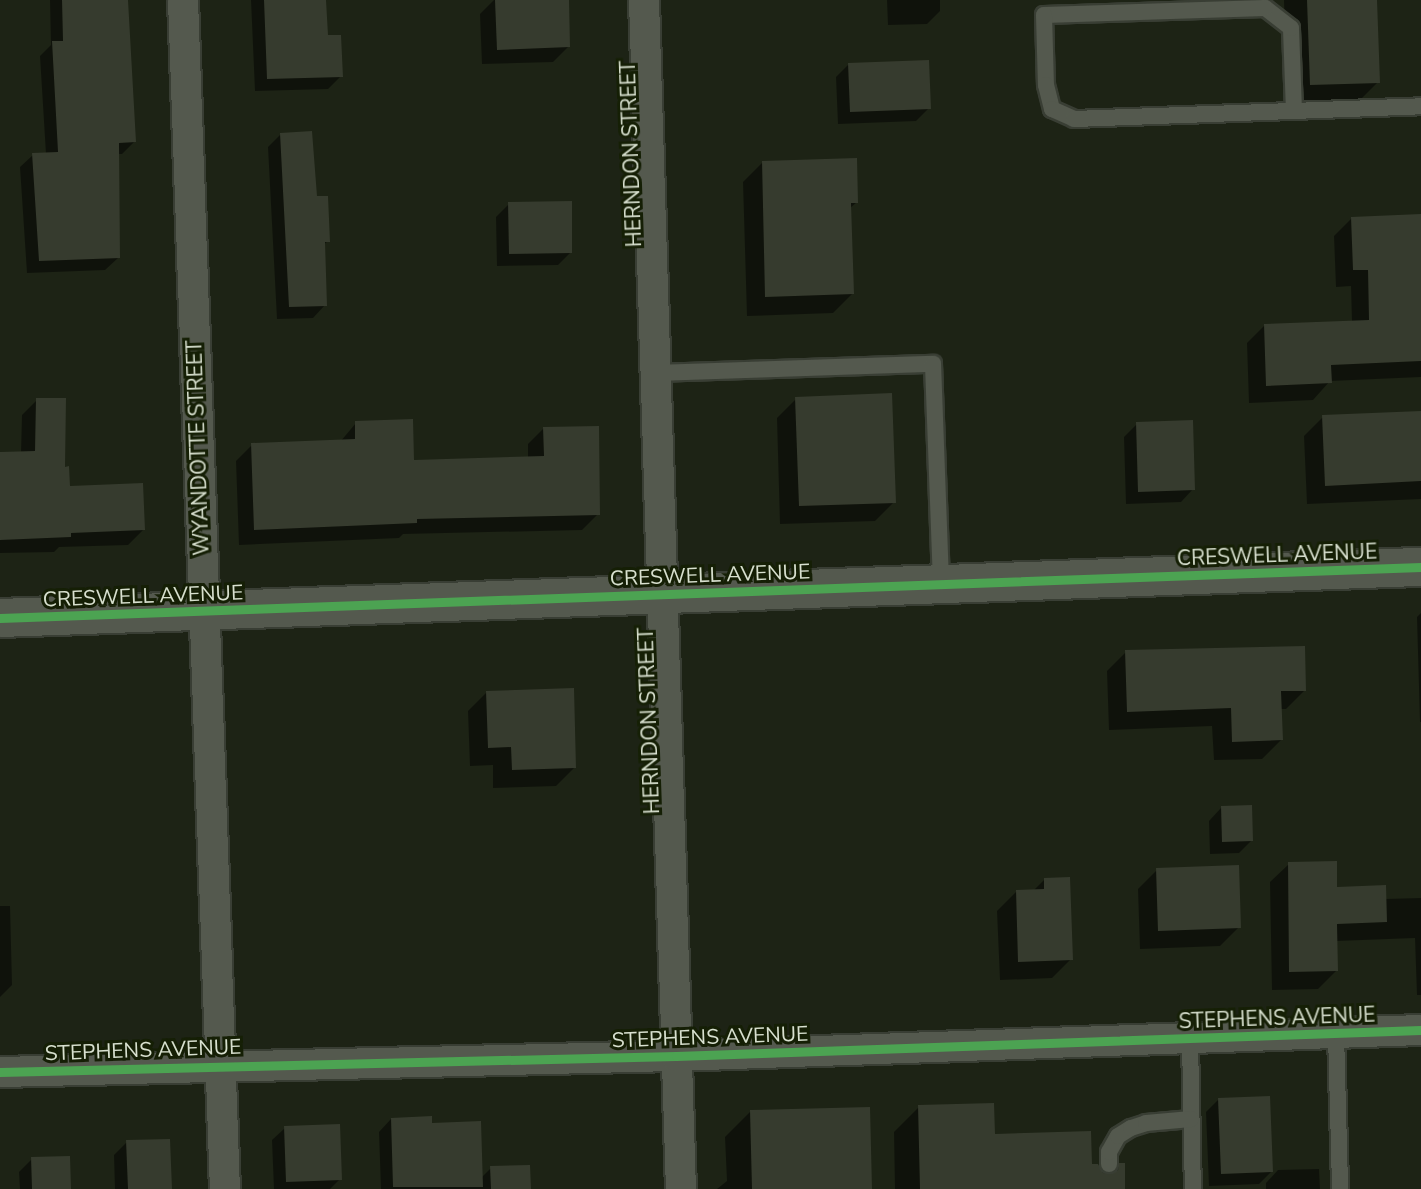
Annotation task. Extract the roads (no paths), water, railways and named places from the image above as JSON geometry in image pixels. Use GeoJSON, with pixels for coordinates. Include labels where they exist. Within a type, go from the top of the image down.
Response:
{"type":"FeatureCollection","features":[{"type":"Feature","properties":{"kind":"street","name":"WYANDOTTE STREET"},"geometry":{"type":"LineString","coordinates":[[183,0],[225,1189]]}},
{"type":"Feature","properties":{"kind":"street","name":"HERNDON STREET"},"geometry":{"type":"LineString","coordinates":[[644,0],[681,1189]]}},
{"type":"Feature","properties":{"kind":"street","name":"CRESWELL AVENUE"},"geometry":{"type":"LineString","coordinates":[[0,618],[1421,567]]}},
{"type":"Feature","properties":{"kind":"street","name":"STEPHENS AVENUE"},"geometry":{"type":"LineString","coordinates":[[0,1072],[676,1056],[1421,1030]]}},
{"type":"Feature","properties":{"kind":"lane"},"geometry":{"type":"LineString","coordinates":[[1294,111],[1291,27],[1265,8],[1044,15],[1046,85],[1052,109],[1074,119],[1294,111],[1421,106]]}},
{"type":"Feature","properties":{"kind":"lane"},"geometry":{"type":"LineString","coordinates":[[656,373],[933,363],[941,584]]}},
{"type":"Feature","properties":{"kind":"lane"},"geometry":{"type":"LineString","coordinates":[[1336,1033],[1340,1189]]}},
{"type":"Feature","properties":{"kind":"lane"},"geometry":{"type":"LineString","coordinates":[[1189,1039],[1193,1189]]}},
{"type":"Feature","properties":{"kind":"lane"},"geometry":{"type":"LineString","coordinates":[[1108,1164],[1109,1152],[1118,1136],[1131,1128],[1146,1123],[1191,1119]]}}]}
